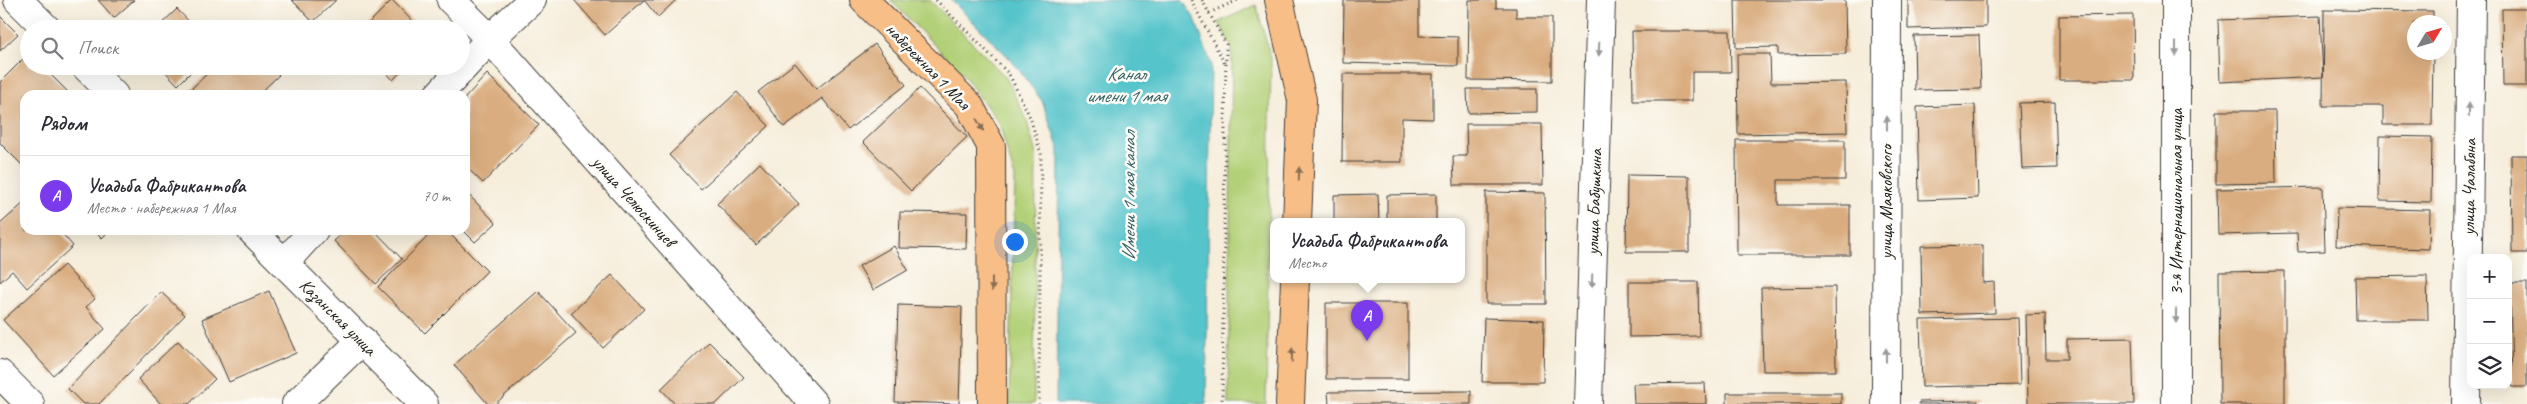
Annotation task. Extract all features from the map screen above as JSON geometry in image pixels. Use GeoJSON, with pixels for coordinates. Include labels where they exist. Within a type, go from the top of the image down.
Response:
{"type":"FeatureCollection","features":[{"type":"Feature","properties":{"kind":"main road","name":"набережная 1 Мая"},"geometry":{"type":"LineString","coordinates":[[864,0],[969,105],[992,146],[992,404]]}},
{"type":"Feature","properties":{"kind":"main road"},"geometry":{"type":"LineString","coordinates":[[1279,0],[1302,100],[1297,218]]}},
{"type":"Feature","properties":{"kind":"main road"},"geometry":{"type":"LineString","coordinates":[[1290,404],[1295,283]]}},
{"type":"Feature","properties":{"kind":"street"},"geometry":{"type":"LineString","coordinates":[[18,0],[38,20]]}},
{"type":"Feature","properties":{"kind":"street","name":"улица Челюскинцев"},"geometry":{"type":"LineString","coordinates":[[451,0],[490,39],[814,404]]}},
{"type":"Feature","properties":{"kind":"street"},"geometry":{"type":"LineString","coordinates":[[470,61],[532,0]]}},
{"type":"Feature","properties":{"kind":"street","name":"улица Бабушкина"},"geometry":{"type":"LineString","coordinates":[[1588,404],[1601,0]]}},
{"type":"Feature","properties":{"kind":"street","name":"улица Маяковского"},"geometry":{"type":"LineString","coordinates":[[1886,404],[1887,0]]}},
{"type":"Feature","properties":{"kind":"street","name":"3-я Интернациональная улица"},"geometry":{"type":"LineString","coordinates":[[2176,0],[2176,404]]}},
{"type":"Feature","properties":{"kind":"street","name":"улица Чалабяна"},"geometry":{"type":"LineString","coordinates":[[2466,404],[2471,0]]}},
{"type":"Feature","properties":{"kind":"street"},"geometry":{"type":"LineString","coordinates":[[94,75],[109,90]]}},
{"type":"Feature","properties":{"kind":"street"},"geometry":{"type":"LineString","coordinates":[[443,90],[457,75]]}},
{"type":"Feature","properties":{"kind":"street","name":"Казанская улица"},"geometry":{"type":"LineString","coordinates":[[256,235],[424,404]]}},
{"type":"Feature","properties":{"kind":"street"},"geometry":{"type":"LineString","coordinates":[[284,263],[309,235]]}},
{"type":"Feature","properties":{"kind":"street"},"geometry":{"type":"LineString","coordinates":[[296,404],[362,340]]}},
{"type":"Feature","properties":{"kind":"street"},"geometry":{"type":"LineString","coordinates":[[0,374],[30,404]]}},
{"type":"Feature","properties":{"kind":"path"},"geometry":{"type":"LineString","coordinates":[[1191,0],[1226,67]]}},
{"type":"Feature","properties":{"kind":"path"},"geometry":{"type":"LineString","coordinates":[[1202,0],[1226,44],[1222,404]]}},
{"type":"Feature","properties":{"kind":"path"},"geometry":{"type":"LineString","coordinates":[[1209,13],[1238,0]]}},
{"type":"Feature","properties":{"kind":"green space"},"geometry":{"type":"Polygon","coordinates":[[[890,0],[930,0],[1005,76],[1026,118],[1036,154],[1034,404],[1009,404],[1015,178],[999,123],[962,73],[890,0]]]}},
{"type":"Feature","properties":{"kind":"green space"},"geometry":{"type":"Polygon","coordinates":[[[1256,5],[1271,58],[1266,404],[1228,404],[1232,48],[1219,22],[1256,5]]]}},
{"type":"Feature","properties":{"kind":"water","name":"Канал имени 1 мая"},"geometry":{"type":"Polygon","coordinates":[[[951,0],[1182,0],[1195,19],[1211,64],[1206,404],[1056,404],[1059,150],[1042,101],[1013,62],[951,0]]]}},
{"type":"Feature","properties":{"kind":"building"},"geometry":{"type":"Polygon","coordinates":[[[98,0],[134,0],[114,18],[98,0]]]}},
{"type":"Feature","properties":{"kind":"building"},"geometry":{"type":"Polygon","coordinates":[[[292,0],[336,0],[315,20],[311,20],[292,0]]]}},
{"type":"Feature","properties":{"kind":"building"},"geometry":{"type":"Polygon","coordinates":[[[392,0],[411,20],[372,20],[392,0]]]}},
{"type":"Feature","properties":{"kind":"building"},"geometry":{"type":"Polygon","coordinates":[[[574,0],[644,0],[605,35],[574,0]]]}},
{"type":"Feature","properties":{"kind":"building"},"geometry":{"type":"Polygon","coordinates":[[[644,0],[676,0],[658,17],[644,0]]]}},
{"type":"Feature","properties":{"kind":"building"},"geometry":{"type":"Polygon","coordinates":[[[1344,0],[1419,0],[1419,36],[1458,37],[1458,66],[1343,63],[1344,0]]]}},
{"type":"Feature","properties":{"kind":"building"},"geometry":{"type":"Polygon","coordinates":[[[1469,0],[1496,0],[1496,8],[1516,8],[1516,17],[1552,17],[1552,81],[1468,80],[1469,0]]]}},
{"type":"Feature","properties":{"kind":"building"},"geometry":{"type":"Polygon","coordinates":[[[1735,0],[1845,0],[1846,54],[1778,55],[1778,47],[1736,48],[1735,0]]]}},
{"type":"Feature","properties":{"kind":"building"},"geometry":{"type":"Polygon","coordinates":[[[1908,0],[1986,0],[1986,27],[1908,29],[1908,0]]]}},
{"type":"Feature","properties":{"kind":"building"},"geometry":{"type":"Polygon","coordinates":[[[177,9],[187,20],[165,20],[177,9]]]}},
{"type":"Feature","properties":{"kind":"building"},"geometry":{"type":"Polygon","coordinates":[[[2502,9],[2527,9],[2527,86],[2503,86],[2502,9]]]}},
{"type":"Feature","properties":{"kind":"building"},"geometry":{"type":"Polygon","coordinates":[[[2324,10],[2433,11],[2433,15],[2407,15],[2407,60],[2433,60],[2432,125],[2383,125],[2383,106],[2323,106],[2324,10]]]}},
{"type":"Feature","properties":{"kind":"building"},"geometry":{"type":"Polygon","coordinates":[[[2133,15],[2134,80],[2059,80],[2059,16],[2133,15]]]}},
{"type":"Feature","properties":{"kind":"building"},"geometry":{"type":"Polygon","coordinates":[[[0,16],[18,34],[0,51],[0,16]]]}},
{"type":"Feature","properties":{"kind":"building"},"geometry":{"type":"Polygon","coordinates":[[[2320,16],[2323,77],[2220,82],[2218,20],[2320,16]]]}},
{"type":"Feature","properties":{"kind":"building"},"geometry":{"type":"Polygon","coordinates":[[[1632,31],[1730,31],[1731,72],[1692,72],[1692,101],[1633,101],[1632,31]]]}},
{"type":"Feature","properties":{"kind":"building"},"geometry":{"type":"Polygon","coordinates":[[[1979,35],[1981,89],[1915,90],[1914,36],[1979,35]]]}},
{"type":"Feature","properties":{"kind":"building"},"geometry":{"type":"Polygon","coordinates":[[[875,44],[906,85],[848,130],[822,98],[784,127],[758,92],[795,63],[816,89],[875,44]]]}},
{"type":"Feature","properties":{"kind":"building"},"geometry":{"type":"Polygon","coordinates":[[[1737,54],[1770,54],[1771,83],[1846,82],[1847,132],[1738,134],[1737,54]]]}},
{"type":"Feature","properties":{"kind":"building"},"geometry":{"type":"Polygon","coordinates":[[[20,62],[20,75],[51,75],[66,90],[20,90],[20,163],[0,143],[0,82],[20,62]]]}},
{"type":"Feature","properties":{"kind":"building"},"geometry":{"type":"Polygon","coordinates":[[[487,74],[539,125],[483,183],[470,171],[470,93],[487,74]]]}},
{"type":"Feature","properties":{"kind":"building"},"geometry":{"type":"Polygon","coordinates":[[[1343,74],[1433,74],[1433,119],[1402,118],[1402,162],[1342,162],[1343,74]]]}},
{"type":"Feature","properties":{"kind":"building"},"geometry":{"type":"Polygon","coordinates":[[[169,75],[188,75],[178,85],[169,75]]]}},
{"type":"Feature","properties":{"kind":"building"},"geometry":{"type":"Polygon","coordinates":[[[206,75],[279,75],[263,90],[190,90],[206,75]]]}},
{"type":"Feature","properties":{"kind":"building"},"geometry":{"type":"Polygon","coordinates":[[[388,75],[398,75],[393,80],[388,75]]]}},
{"type":"Feature","properties":{"kind":"building"},"geometry":{"type":"Polygon","coordinates":[[[920,88],[967,137],[911,191],[863,142],[920,88]]]}},
{"type":"Feature","properties":{"kind":"building"},"geometry":{"type":"Polygon","coordinates":[[[1467,89],[1537,89],[1537,112],[1468,113],[1467,89]]]}},
{"type":"Feature","properties":{"kind":"building"},"geometry":{"type":"Polygon","coordinates":[[[737,92],[769,126],[701,189],[669,155],[737,92]]]}},
{"type":"Feature","properties":{"kind":"building"},"geometry":{"type":"Polygon","coordinates":[[[2055,102],[2057,168],[2022,169],[2019,103],[2055,102]]]}},
{"type":"Feature","properties":{"kind":"building"},"geometry":{"type":"Polygon","coordinates":[[[1975,105],[1978,198],[1919,200],[1917,107],[1975,105]]]}},
{"type":"Feature","properties":{"kind":"building"},"geometry":{"type":"Polygon","coordinates":[[[2216,111],[2275,111],[2276,183],[2216,184],[2216,111]]]}},
{"type":"Feature","properties":{"kind":"building"},"geometry":{"type":"Polygon","coordinates":[[[1466,124],[1542,124],[1543,185],[1454,185],[1453,156],[1467,156],[1466,124]]]}},
{"type":"Feature","properties":{"kind":"building"},"geometry":{"type":"Polygon","coordinates":[[[2380,136],[2432,137],[2431,202],[2379,201],[2380,136]]]}},
{"type":"Feature","properties":{"kind":"building"},"geometry":{"type":"Polygon","coordinates":[[[1736,140],[1845,140],[1845,180],[1778,180],[1778,205],[1850,205],[1850,255],[1737,255],[1736,140]]]}},
{"type":"Feature","properties":{"kind":"building"},"geometry":{"type":"Polygon","coordinates":[[[2511,155],[2527,155],[2527,253],[2512,253],[2511,155]]]}},
{"type":"Feature","properties":{"kind":"building"},"geometry":{"type":"Polygon","coordinates":[[[760,163],[799,204],[756,245],[717,204],[760,163]]]}},
{"type":"Feature","properties":{"kind":"building"},"geometry":{"type":"Polygon","coordinates":[[[1627,175],[1689,176],[1689,252],[1626,252],[1627,175]]]}},
{"type":"Feature","properties":{"kind":"building"},"geometry":{"type":"Polygon","coordinates":[[[2323,187],[2325,251],[2298,252],[2297,233],[2218,235],[2217,189],[2323,187]]]}},
{"type":"Feature","properties":{"kind":"building"},"geometry":{"type":"Polygon","coordinates":[[[1486,192],[1545,193],[1546,304],[1486,304],[1486,192]]]}},
{"type":"Feature","properties":{"kind":"building"},"geometry":{"type":"Polygon","coordinates":[[[1378,194],[1379,218],[1334,218],[1334,195],[1378,194]]]}},
{"type":"Feature","properties":{"kind":"building"},"geometry":{"type":"Polygon","coordinates":[[[1436,194],[1436,218],[1387,218],[1387,195],[1436,194]]]}},
{"type":"Feature","properties":{"kind":"building"},"geometry":{"type":"Polygon","coordinates":[[[470,196],[496,223],[475,242],[468,235],[470,235],[470,196]]]}},
{"type":"Feature","properties":{"kind":"building"},"geometry":{"type":"Polygon","coordinates":[[[20,206],[20,235],[63,235],[73,246],[27,288],[12,271],[0,282],[0,224],[20,206]]]}},
{"type":"Feature","properties":{"kind":"building"},"geometry":{"type":"Polygon","coordinates":[[[2337,208],[2430,210],[2429,249],[2336,246],[2337,208]]]}},
{"type":"Feature","properties":{"kind":"building"},"geometry":{"type":"Polygon","coordinates":[[[900,212],[967,213],[966,249],[899,248],[900,212]]]}},
{"type":"Feature","properties":{"kind":"building"},"geometry":{"type":"Polygon","coordinates":[[[341,235],[379,235],[402,259],[376,284],[334,241],[341,235]]]}},
{"type":"Feature","properties":{"kind":"building"},"geometry":{"type":"Polygon","coordinates":[[[429,235],[451,235],[487,271],[425,333],[378,287],[429,235]]]}},
{"type":"Feature","properties":{"kind":"building"},"geometry":{"type":"Polygon","coordinates":[[[1983,245],[1983,283],[1994,282],[1995,313],[1922,315],[1921,246],[1983,245]]]}},
{"type":"Feature","properties":{"kind":"building"},"geometry":{"type":"Polygon","coordinates":[[[894,246],[908,270],[873,290],[859,266],[894,246]]]}},
{"type":"Feature","properties":{"kind":"building"},"geometry":{"type":"Polygon","coordinates":[[[64,265],[95,299],[86,307],[105,329],[53,375],[3,320],[64,265]]]}},
{"type":"Feature","properties":{"kind":"building"},"geometry":{"type":"Polygon","coordinates":[[[2285,271],[2285,404],[2220,404],[2219,272],[2285,271]]]}},
{"type":"Feature","properties":{"kind":"building"},"geometry":{"type":"Polygon","coordinates":[[[612,275],[644,309],[603,348],[571,313],[612,275]]]}},
{"type":"Feature","properties":{"kind":"building"},"geometry":{"type":"Polygon","coordinates":[[[2427,276],[2428,320],[2356,320],[2355,277],[2427,276]]]}},
{"type":"Feature","properties":{"kind":"building"},"geometry":{"type":"Polygon","coordinates":[[[1629,282],[1698,282],[1699,336],[1629,337],[1629,282]]]}},
{"type":"Feature","properties":{"kind":"building"},"geometry":{"type":"Polygon","coordinates":[[[2512,283],[2527,283],[2527,387],[2512,387],[2512,283]]]}},
{"type":"Feature","properties":{"kind":"building"},"geometry":{"type":"Polygon","coordinates":[[[1835,287],[1836,371],[1763,371],[1761,288],[1835,287]]]}},
{"type":"Feature","properties":{"kind":"building"},"geometry":{"type":"Polygon","coordinates":[[[269,291],[296,353],[229,382],[202,319],[269,291]]]}},
{"type":"Feature","properties":{"kind":"building"},"geometry":{"type":"Polygon","coordinates":[[[538,291],[576,333],[495,404],[488,404],[454,365],[538,291]]]}},
{"type":"Feature","properties":{"kind":"building"},"geometry":{"type":"Polygon","coordinates":[[[161,292],[185,315],[99,404],[83,404],[68,389],[161,292]]]}},
{"type":"Feature","properties":{"kind":"building"},"geometry":{"type":"Polygon","coordinates":[[[1326,303],[1408,303],[1408,379],[1326,379],[1326,303]]]}},
{"type":"Feature","properties":{"kind":"building"},"geometry":{"type":"Polygon","coordinates":[[[898,305],[962,307],[959,404],[895,402],[898,305]]]}},
{"type":"Feature","properties":{"kind":"building"},"geometry":{"type":"Polygon","coordinates":[[[2045,314],[2046,359],[2067,359],[2067,339],[2132,338],[2134,404],[2028,404],[2026,315],[2045,314]]]}},
{"type":"Feature","properties":{"kind":"building"},"geometry":{"type":"Polygon","coordinates":[[[1484,318],[1544,320],[1543,382],[1482,382],[1484,318]]]}},
{"type":"Feature","properties":{"kind":"building"},"geometry":{"type":"Polygon","coordinates":[[[2018,318],[2020,385],[1922,387],[1920,320],[2018,318]]]}},
{"type":"Feature","properties":{"kind":"building"},"geometry":{"type":"Polygon","coordinates":[[[178,341],[215,379],[189,404],[161,404],[138,379],[178,341]]]}},
{"type":"Feature","properties":{"kind":"building"},"geometry":{"type":"Polygon","coordinates":[[[709,342],[744,377],[716,404],[675,404],[661,389],[709,342]]]}},
{"type":"Feature","properties":{"kind":"building"},"geometry":{"type":"Polygon","coordinates":[[[1705,383],[1706,404],[1634,404],[1633,384],[1705,383]]]}},
{"type":"Feature","properties":{"kind":"building"},"geometry":{"type":"Polygon","coordinates":[[[1471,391],[1471,404],[1329,404],[1328,392],[1471,391]]]}},
{"type":"Feature","properties":{"kind":"building"},"geometry":{"type":"Polygon","coordinates":[[[1727,393],[1841,393],[1841,404],[1727,404],[1727,393]]]}},
{"type":"Feature","properties":{"kind":"building"},"geometry":{"type":"Polygon","coordinates":[[[1978,401],[1978,404],[1919,404],[1919,402],[1978,401]]]}},
{"type":"Feature","properties":{"kind":"place","name":"Усадьба Фабрикантова"},"geometry":{"type":"Point","coordinates":[1367,341]}},
{"type":"Feature","properties":{"kind":"water label","name":"Имени 1 мая канал"},"geometry":{"type":"Point","coordinates":[1129,196]}}]}
